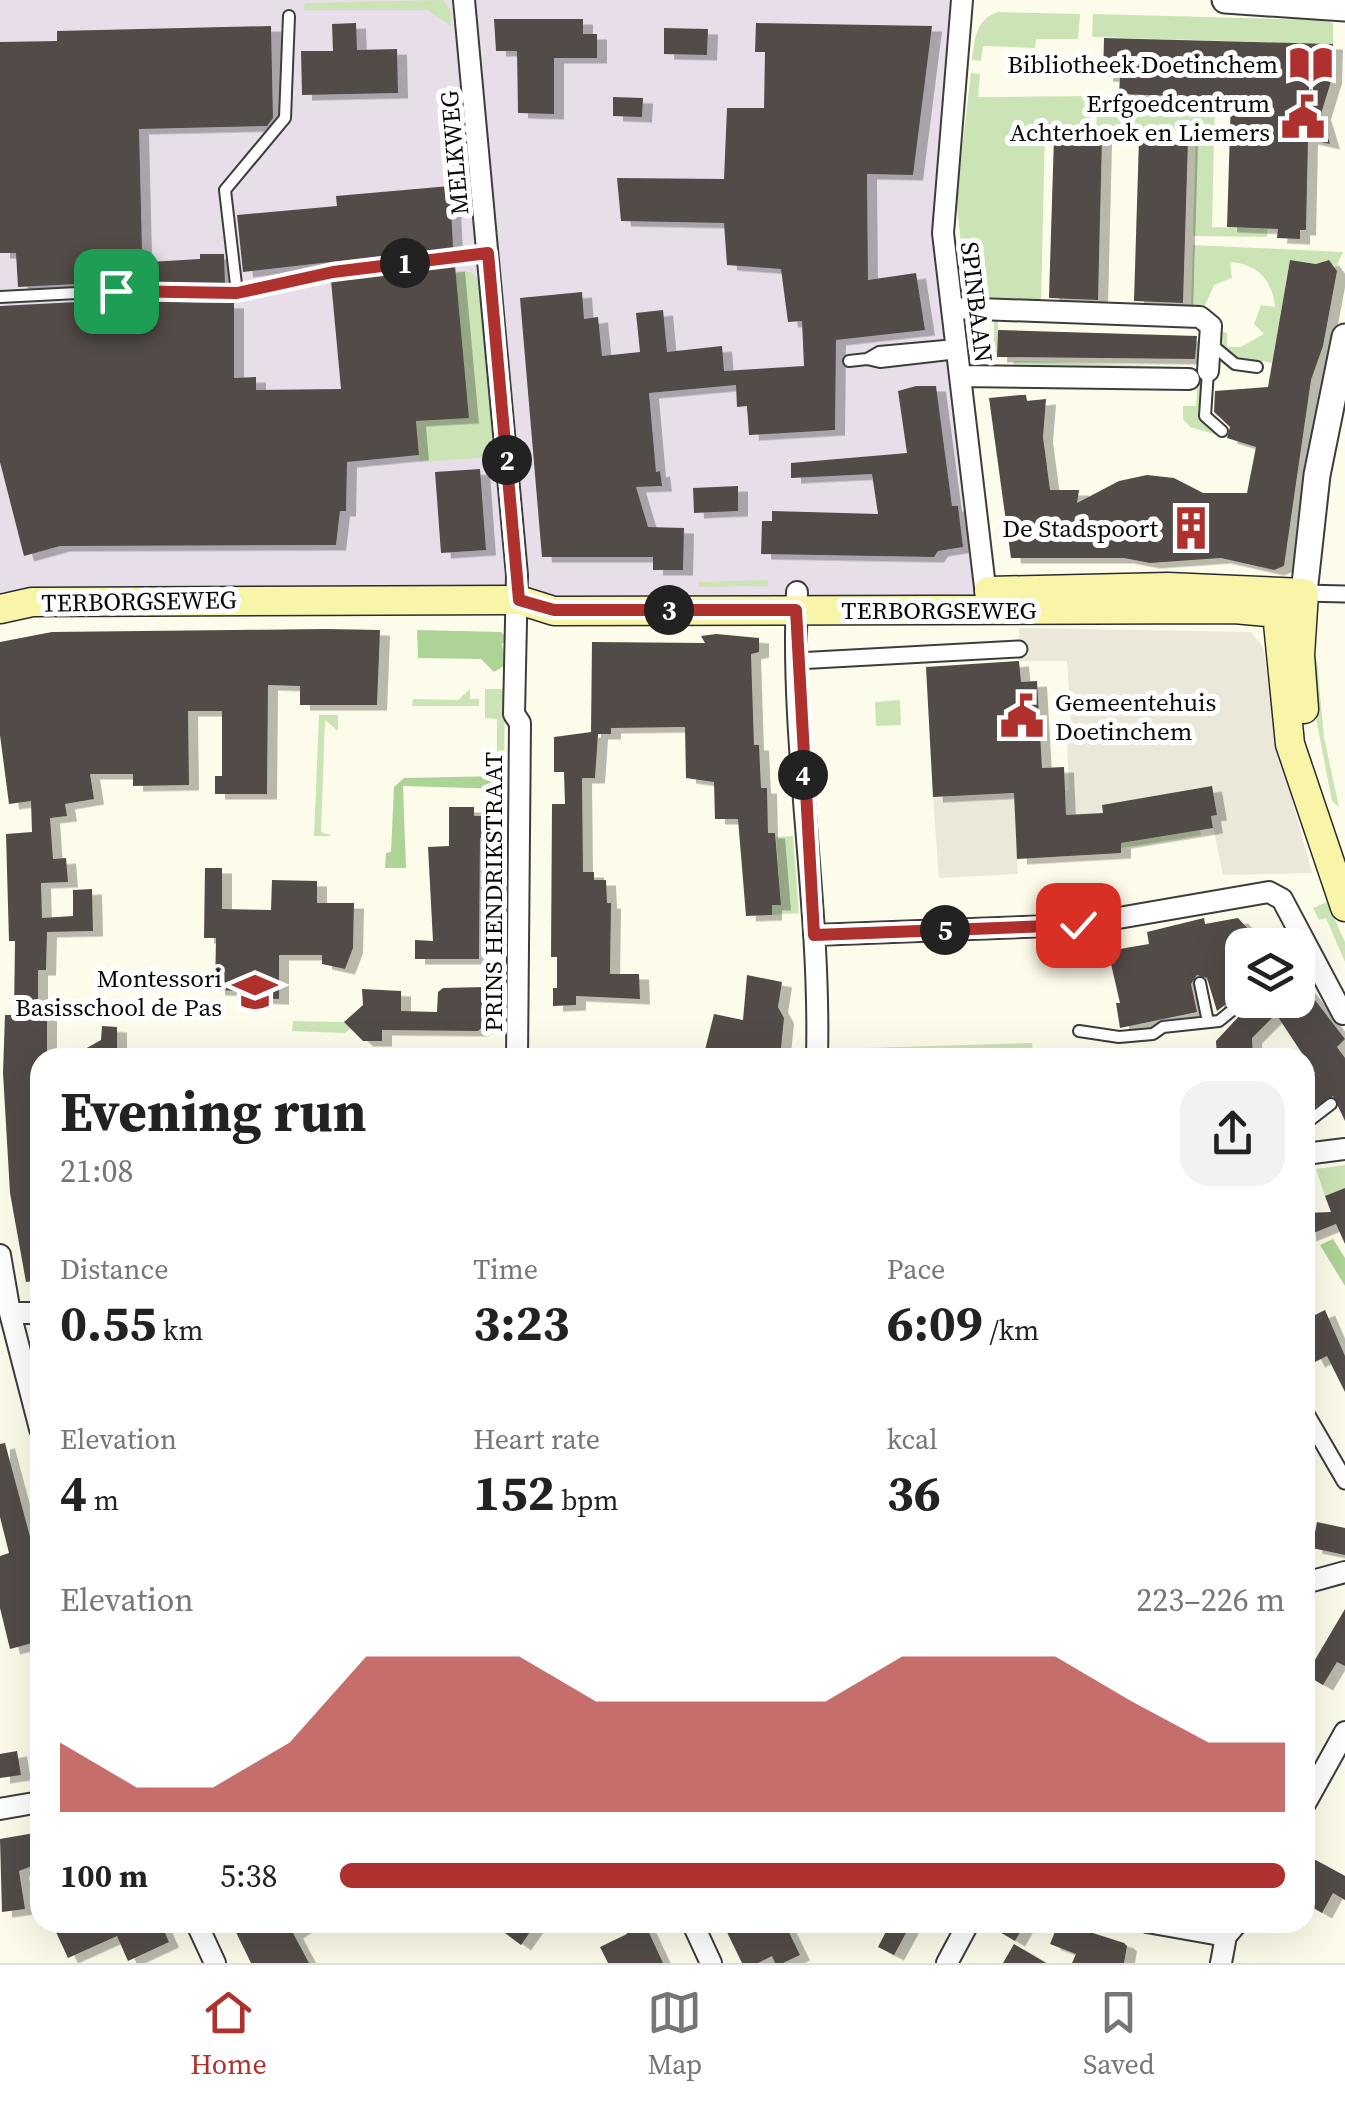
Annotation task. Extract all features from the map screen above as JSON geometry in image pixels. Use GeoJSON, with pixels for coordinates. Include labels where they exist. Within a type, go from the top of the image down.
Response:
{"type":"FeatureCollection","features":[{"type":"Feature","properties":{"kind":"main road","name":"TERBORGSEWEG"},"geometry":{"type":"LineString","coordinates":[[0,609],[50,602],[519,600],[554,610],[1168,587],[1292,603]]}},
{"type":"Feature","properties":{"kind":"main road"},"geometry":{"type":"LineString","coordinates":[[1292,603],[1310,754],[1345,860]]}},
{"type":"Feature","properties":{"kind":"main road"},"geometry":{"type":"LineString","coordinates":[[1292,603],[1290,744],[1345,906]]}},
{"type":"Feature","properties":{"kind":"street","name":"MELKWEG"},"geometry":{"type":"LineString","coordinates":[[464,0],[519,600]]}},
{"type":"Feature","properties":{"kind":"street","name":"SPINBAAN"},"geometry":{"type":"LineString","coordinates":[[962,0],[943,209],[986,591]]}},
{"type":"Feature","properties":{"kind":"street"},"geometry":{"type":"LineString","coordinates":[[1225,0],[1345,8]]}},
{"type":"Feature","properties":{"kind":"street"},"geometry":{"type":"LineString","coordinates":[[952,308],[1200,317],[1211,326],[1210,344],[1198,375],[961,376]]}},
{"type":"Feature","properties":{"kind":"street"},"geometry":{"type":"LineString","coordinates":[[1345,337],[1338,394],[1292,603],[1345,594]]}},
{"type":"Feature","properties":{"kind":"street","name":"PRINS HENDRIKSTRAAT"},"geometry":{"type":"LineString","coordinates":[[517,1048],[520,723],[514,714],[519,600]]}},
{"type":"Feature","properties":{"kind":"street"},"geometry":{"type":"LineString","coordinates":[[796,601],[817,1048]]}},
{"type":"Feature","properties":{"kind":"street"},"geometry":{"type":"LineString","coordinates":[[796,661],[1019,649]]}},
{"type":"Feature","properties":{"kind":"street"},"geometry":{"type":"LineString","coordinates":[[814,935],[1078,925],[1269,892],[1282,899],[1293,928]]}},
{"type":"Feature","properties":{"kind":"street"},"geometry":{"type":"LineString","coordinates":[[1315,968],[1344,1015]]}},
{"type":"Feature","properties":{"kind":"street"},"geometry":{"type":"LineString","coordinates":[[1315,1153],[1345,1149]]}},
{"type":"Feature","properties":{"kind":"street"},"geometry":{"type":"LineString","coordinates":[[0,1255],[2,1286],[30,1390]]}},
{"type":"Feature","properties":{"kind":"street"},"geometry":{"type":"LineString","coordinates":[[10,1313],[30,1313]]}},
{"type":"Feature","properties":{"kind":"street"},"geometry":{"type":"LineString","coordinates":[[1315,1429],[1345,1481]]}},
{"type":"Feature","properties":{"kind":"street"},"geometry":{"type":"LineString","coordinates":[[1315,1580],[1345,1572]]}},
{"type":"Feature","properties":{"kind":"street"},"geometry":{"type":"LineString","coordinates":[[1315,1786],[1345,1732]]}},
{"type":"Feature","properties":{"kind":"street"},"geometry":{"type":"LineString","coordinates":[[0,1808],[30,1804]]}},
{"type":"Feature","properties":{"kind":"street"},"geometry":{"type":"LineString","coordinates":[[201,1933],[215,1963]]}},
{"type":"Feature","properties":{"kind":"street"},"geometry":{"type":"LineString","coordinates":[[697,1933],[711,1963]]}},
{"type":"Feature","properties":{"kind":"street"},"geometry":{"type":"LineString","coordinates":[[948,1963],[963,1933]]}},
{"type":"Feature","properties":{"kind":"street"},"geometry":{"type":"LineString","coordinates":[[1222,1963],[1231,1933]]}},
{"type":"Feature","properties":{"kind":"lane"},"geometry":{"type":"LineString","coordinates":[[237,293],[225,190],[285,118],[289,16]]}},
{"type":"Feature","properties":{"kind":"lane"},"geometry":{"type":"LineString","coordinates":[[0,297],[116,291],[237,293],[333,272],[488,253]]}},
{"type":"Feature","properties":{"kind":"lane"},"geometry":{"type":"LineString","coordinates":[[1210,344],[1234,364],[1257,367]]}},
{"type":"Feature","properties":{"kind":"lane"},"geometry":{"type":"LineString","coordinates":[[849,361],[867,359],[879,352],[958,349]]}},
{"type":"Feature","properties":{"kind":"lane"},"geometry":{"type":"LineString","coordinates":[[1198,375],[1205,416],[1222,431]]}},
{"type":"Feature","properties":{"kind":"lane"},"geometry":{"type":"LineString","coordinates":[[1200,982],[1208,1022]]}},
{"type":"Feature","properties":{"kind":"lane"},"geometry":{"type":"LineString","coordinates":[[1078,1031],[1119,1037],[1219,1021],[1225,1016]]}},
{"type":"Feature","properties":{"kind":"lane"},"geometry":{"type":"LineString","coordinates":[[1315,1117],[1332,1104]]}},
{"type":"Feature","properties":{"kind":"shaded area"},"geometry":{"type":"Polygon","coordinates":[[[0,0],[964,0],[937,215],[985,598],[0,608],[0,0]]]}},
{"type":"Feature","properties":{"kind":"shaded area"},"geometry":{"type":"Polygon","coordinates":[[[1019,628],[1251,632],[1263,647],[1279,752],[1312,873],[1223,875],[1211,816],[1211,787],[1103,805],[1103,813],[1060,816],[1059,791],[1069,790],[1067,742],[1072,741],[1067,661],[1019,661],[1019,628]]]}},
{"type":"Feature","properties":{"kind":"shaded area"},"geometry":{"type":"Polygon","coordinates":[[[1046,792],[1047,816],[1015,819],[1018,874],[939,878],[933,797],[1046,792]]]}},
{"type":"Feature","properties":{"kind":"green space"},"geometry":{"type":"Polygon","coordinates":[[[443,0],[451,10],[451,26],[427,10],[303,10],[305,3],[443,0]]]}},
{"type":"Feature","properties":{"kind":"green space"},"geometry":{"type":"Polygon","coordinates":[[[998,12],[1080,14],[1078,39],[1036,39],[1035,48],[983,46],[981,61],[972,60],[980,25],[998,12]]]}},
{"type":"Feature","properties":{"kind":"green space"},"geometry":{"type":"Polygon","coordinates":[[[1093,14],[1322,20],[1333,23],[1333,44],[1092,37],[1093,14]]]}},
{"type":"Feature","properties":{"kind":"green space"},"geometry":{"type":"Polygon","coordinates":[[[971,73],[980,74],[978,97],[1092,96],[1090,127],[1045,127],[1041,304],[968,302],[956,200],[971,73]]]}},
{"type":"Feature","properties":{"kind":"green space"},"geometry":{"type":"Polygon","coordinates":[[[1098,97],[1215,100],[1212,227],[1267,229],[1267,237],[1193,236],[1196,131],[1096,128],[1098,97]]]}},
{"type":"Feature","properties":{"kind":"green space"},"geometry":{"type":"Polygon","coordinates":[[[1193,245],[1343,252],[1336,267],[1327,260],[1319,264],[1290,260],[1272,363],[1231,356],[1219,343],[1221,331],[1227,333],[1227,347],[1241,347],[1264,334],[1254,324],[1261,305],[1275,307],[1267,281],[1248,266],[1230,262],[1232,278],[1214,285],[1203,310],[1191,309],[1193,245]]]}},
{"type":"Feature","properties":{"kind":"green space"},"geometry":{"type":"Polygon","coordinates":[[[456,271],[472,272],[481,284],[497,444],[490,457],[420,462],[416,421],[456,271]]]}},
{"type":"Feature","properties":{"kind":"green space"},"geometry":{"type":"Polygon","coordinates":[[[994,320],[998,320],[997,362],[975,362],[973,348],[987,348],[987,335],[994,335],[994,320]]]}},
{"type":"Feature","properties":{"kind":"green space"},"geometry":{"type":"Polygon","coordinates":[[[1014,361],[1185,367],[1185,370],[1013,369],[1014,361]]]}},
{"type":"Feature","properties":{"kind":"green space"},"geometry":{"type":"Polygon","coordinates":[[[1198,372],[1201,414],[1210,429],[1221,436],[1190,427],[1183,419],[1183,406],[1196,406],[1198,372]]]}},
{"type":"Feature","properties":{"kind":"green space"},"geometry":{"type":"Polygon","coordinates":[[[768,580],[768,586],[699,587],[699,582],[768,580]]]}},
{"type":"Feature","properties":{"kind":"green space"},"geometry":{"type":"Polygon","coordinates":[[[417,630],[501,632],[507,638],[502,644],[506,665],[494,672],[481,659],[418,658],[417,630]]]}},
{"type":"Feature","properties":{"kind":"green space"},"geometry":{"type":"Polygon","coordinates":[[[1312,661],[1317,661],[1324,737],[1339,807],[1332,801],[1314,708],[1312,661]]]}},
{"type":"Feature","properties":{"kind":"green space"},"geometry":{"type":"Polygon","coordinates":[[[470,689],[470,699],[479,699],[479,706],[412,706],[413,699],[458,700],[470,689]]]}},
{"type":"Feature","properties":{"kind":"green space"},"geometry":{"type":"Polygon","coordinates":[[[485,689],[505,689],[504,770],[497,770],[497,719],[485,718],[485,689]]]}},
{"type":"Feature","properties":{"kind":"green space"},"geometry":{"type":"Polygon","coordinates":[[[900,700],[901,725],[876,726],[875,702],[900,700]]]}},
{"type":"Feature","properties":{"kind":"green space"},"geometry":{"type":"Polygon","coordinates":[[[319,715],[338,715],[338,731],[325,720],[321,832],[333,836],[314,836],[319,715]]]}},
{"type":"Feature","properties":{"kind":"green space"},"geometry":{"type":"Polygon","coordinates":[[[503,776],[503,789],[403,786],[406,868],[385,868],[386,853],[391,852],[394,787],[404,778],[503,776]]]}},
{"type":"Feature","properties":{"kind":"green space"},"geometry":{"type":"Polygon","coordinates":[[[1200,830],[1201,835],[1121,848],[1121,843],[1200,830]]]}},
{"type":"Feature","properties":{"kind":"green space"},"geometry":{"type":"Polygon","coordinates":[[[793,836],[799,913],[772,915],[772,905],[781,904],[776,837],[793,836]]]}},
{"type":"Feature","properties":{"kind":"green space"},"geometry":{"type":"Polygon","coordinates":[[[1327,902],[1345,942],[1345,962],[1326,918],[1319,920],[1313,908],[1327,902]]]}},
{"type":"Feature","properties":{"kind":"green space"},"geometry":{"type":"Polygon","coordinates":[[[293,1021],[344,1022],[351,1028],[345,1033],[292,1031],[293,1021]]]}},
{"type":"Feature","properties":{"kind":"green space"},"geometry":{"type":"Polygon","coordinates":[[[1032,1043],[1032,1048],[864,1048],[1032,1043]]]}},
{"type":"Feature","properties":{"kind":"green space"},"geometry":{"type":"Polygon","coordinates":[[[1345,1165],[1345,1188],[1325,1196],[1316,1169],[1345,1165]]]}},
{"type":"Feature","properties":{"kind":"green space"},"geometry":{"type":"Polygon","coordinates":[[[1333,1239],[1345,1258],[1345,1286],[1320,1245],[1333,1239]]]}},
{"type":"Feature","properties":{"kind":"building"},"geometry":{"type":"Polygon","coordinates":[[[494,19],[583,19],[583,34],[597,34],[597,58],[554,58],[554,114],[518,113],[517,51],[496,51],[494,19]]]}},
{"type":"Feature","properties":{"kind":"building"},"geometry":{"type":"Polygon","coordinates":[[[356,23],[357,50],[397,49],[398,93],[302,95],[301,51],[333,51],[332,24],[356,23]]]}},
{"type":"Feature","properties":{"kind":"building"},"geometry":{"type":"Polygon","coordinates":[[[756,23],[932,26],[913,175],[867,174],[868,280],[916,273],[925,330],[836,340],[835,430],[749,435],[747,406],[737,407],[736,385],[649,393],[656,472],[660,471],[662,486],[636,487],[648,527],[684,528],[683,570],[653,570],[653,557],[542,557],[520,298],[582,292],[584,319],[598,317],[602,356],[640,352],[636,313],[663,310],[667,352],[722,346],[724,371],[804,366],[802,321],[788,322],[781,269],[727,265],[724,223],[621,221],[617,178],[724,179],[727,108],[764,108],[765,52],[755,52],[756,23]]]}},
{"type":"Feature","properties":{"kind":"building"},"geometry":{"type":"Polygon","coordinates":[[[271,26],[273,118],[267,126],[139,129],[142,250],[96,251],[96,283],[18,287],[16,253],[0,253],[0,42],[57,41],[57,31],[271,26]]]}},
{"type":"Feature","properties":{"kind":"building"},"geometry":{"type":"Polygon","coordinates":[[[664,28],[708,29],[707,55],[664,54],[664,28]]]}},
{"type":"Feature","properties":{"kind":"building"},"geometry":{"type":"Polygon","coordinates":[[[1104,38],[1333,44],[1332,78],[1321,114],[1330,144],[1308,139],[1306,230],[1300,230],[1300,239],[1277,238],[1278,229],[1227,227],[1231,98],[1119,94],[1120,77],[1103,76],[1104,38]]]}},
{"type":"Feature","properties":{"kind":"building"},"geometry":{"type":"Polygon","coordinates":[[[613,97],[643,98],[642,117],[613,116],[613,97]]]}},
{"type":"Feature","properties":{"kind":"building"},"geometry":{"type":"Polygon","coordinates":[[[1054,137],[1102,138],[1098,300],[1049,298],[1054,137]]]}},
{"type":"Feature","properties":{"kind":"building"},"geometry":{"type":"Polygon","coordinates":[[[1139,139],[1188,140],[1183,303],[1134,301],[1139,139]]]}},
{"type":"Feature","properties":{"kind":"building"},"geometry":{"type":"Polygon","coordinates":[[[450,186],[453,248],[243,272],[237,215],[337,206],[336,196],[450,186]]]}},
{"type":"Feature","properties":{"kind":"building"},"geometry":{"type":"Polygon","coordinates":[[[200,254],[224,254],[225,284],[150,283],[149,262],[200,259],[200,254]]]}},
{"type":"Feature","properties":{"kind":"building"},"geometry":{"type":"Polygon","coordinates":[[[1290,260],[1316,264],[1329,260],[1337,271],[1323,346],[1311,380],[1284,566],[1274,570],[1221,558],[1150,563],[1124,558],[1011,558],[989,398],[1026,395],[1027,401],[1046,399],[1043,437],[1050,490],[1079,490],[1077,503],[1119,481],[1147,475],[1174,478],[1203,493],[1247,493],[1256,447],[1227,438],[1230,427],[1214,412],[1215,391],[1268,387],[1290,260]]]}},
{"type":"Feature","properties":{"kind":"building"},"geometry":{"type":"Polygon","coordinates":[[[455,266],[469,418],[416,421],[419,455],[347,462],[346,511],[340,511],[336,545],[60,546],[24,556],[0,462],[0,306],[96,301],[234,303],[234,378],[256,377],[256,390],[341,389],[331,281],[455,266]]]}},
{"type":"Feature","properties":{"kind":"building"},"geometry":{"type":"Polygon","coordinates":[[[998,330],[1197,336],[1195,359],[997,357],[998,330]]]}},
{"type":"Feature","properties":{"kind":"building"},"geometry":{"type":"Polygon","coordinates":[[[936,386],[952,506],[958,506],[963,547],[938,551],[934,557],[761,554],[762,521],[772,521],[772,511],[878,514],[872,474],[791,478],[791,463],[907,453],[898,391],[936,386]]]}},
{"type":"Feature","properties":{"kind":"building"},"geometry":{"type":"Polygon","coordinates":[[[480,469],[486,550],[441,553],[435,472],[480,469]]]}},
{"type":"Feature","properties":{"kind":"building"},"geometry":{"type":"Polygon","coordinates":[[[738,486],[738,511],[694,513],[693,488],[738,486]]]}},
{"type":"Feature","properties":{"kind":"building"},"geometry":{"type":"Polygon","coordinates":[[[380,630],[377,705],[300,705],[300,686],[268,685],[267,794],[215,794],[215,776],[222,776],[222,711],[188,711],[189,785],[133,786],[133,774],[90,774],[94,799],[65,804],[67,816],[50,818],[53,859],[66,858],[68,882],[41,883],[42,918],[73,916],[73,890],[92,889],[93,931],[47,932],[46,970],[38,970],[38,1009],[47,1009],[47,1048],[30,1048],[30,1281],[26,1282],[10,1193],[3,1073],[5,1015],[14,1015],[15,941],[9,941],[6,834],[32,832],[31,801],[9,804],[0,735],[0,642],[52,632],[380,630]]]}},
{"type":"Feature","properties":{"kind":"building"},"geometry":{"type":"Polygon","coordinates":[[[701,636],[759,638],[759,652],[751,654],[754,745],[759,745],[761,788],[767,788],[768,833],[775,833],[781,905],[772,905],[772,915],[746,916],[738,819],[715,819],[714,782],[686,778],[685,727],[611,728],[611,734],[598,734],[595,778],[582,778],[583,872],[594,872],[594,880],[606,880],[607,903],[611,903],[610,974],[639,974],[640,999],[576,996],[576,1005],[553,1006],[557,957],[551,957],[552,804],[565,804],[564,772],[554,772],[554,737],[591,732],[592,642],[705,643],[701,636]]]}},
{"type":"Feature","properties":{"kind":"building"},"geometry":{"type":"Polygon","coordinates":[[[1019,661],[1021,682],[1037,681],[1042,768],[1064,767],[1066,815],[1103,813],[1102,805],[1212,786],[1217,815],[1211,816],[1213,828],[1121,843],[1121,853],[1017,859],[1014,793],[933,797],[926,667],[1019,661]]]}},
{"type":"Feature","properties":{"kind":"building"},"geometry":{"type":"Polygon","coordinates":[[[449,807],[474,807],[474,816],[487,816],[488,837],[480,838],[479,959],[415,959],[415,940],[433,941],[428,847],[449,846],[449,807]]]}},
{"type":"Feature","properties":{"kind":"building"},"geometry":{"type":"Polygon","coordinates":[[[205,868],[222,868],[222,909],[271,910],[272,880],[317,881],[317,903],[354,903],[353,948],[345,969],[322,964],[322,955],[279,955],[279,999],[244,998],[244,991],[215,990],[216,938],[204,938],[205,868]]]}},
{"type":"Feature","properties":{"kind":"building"},"geometry":{"type":"Polygon","coordinates":[[[1204,918],[1205,924],[1238,918],[1247,928],[1225,928],[1225,1005],[1217,1011],[1207,978],[1197,975],[1191,984],[1197,1012],[1120,1028],[1116,1003],[1120,1003],[1108,951],[1149,944],[1147,932],[1204,918]]]}},
{"type":"Feature","properties":{"kind":"building"},"geometry":{"type":"Polygon","coordinates":[[[747,975],[782,982],[778,1007],[784,1018],[781,1048],[706,1048],[714,1014],[743,1020],[747,975]]]}},
{"type":"Feature","properties":{"kind":"building"},"geometry":{"type":"Polygon","coordinates":[[[484,987],[484,1026],[478,1031],[382,1030],[382,1041],[363,1041],[344,1022],[363,1005],[362,989],[401,991],[401,1011],[437,1012],[438,992],[443,988],[484,987]]]}},
{"type":"Feature","properties":{"kind":"building"},"geometry":{"type":"Polygon","coordinates":[[[1315,1000],[1345,1039],[1337,1047],[1345,1058],[1345,1121],[1333,1096],[1315,1107],[1315,1048],[1298,1048],[1279,1018],[1315,1018],[1315,1000]]]}},
{"type":"Feature","properties":{"kind":"building"},"geometry":{"type":"Polygon","coordinates":[[[1237,1018],[1272,1018],[1252,1038],[1252,1048],[1216,1048],[1216,1041],[1237,1018]]]}},
{"type":"Feature","properties":{"kind":"building"},"geometry":{"type":"Polygon","coordinates":[[[102,1026],[117,1027],[117,1048],[87,1048],[101,1040],[102,1026]]]}},
{"type":"Feature","properties":{"kind":"building"},"geometry":{"type":"Polygon","coordinates":[[[1345,1188],[1345,1244],[1336,1224],[1315,1232],[1315,1213],[1331,1212],[1325,1196],[1345,1188]]]}},
{"type":"Feature","properties":{"kind":"building"},"geometry":{"type":"Polygon","coordinates":[[[1325,1310],[1345,1356],[1345,1392],[1327,1356],[1315,1362],[1315,1315],[1325,1310]]]}},
{"type":"Feature","properties":{"kind":"building"},"geometry":{"type":"Polygon","coordinates":[[[5,1443],[30,1537],[30,1644],[10,1649],[0,1608],[0,1556],[9,1553],[0,1517],[0,1444],[5,1443]]]}},
{"type":"Feature","properties":{"kind":"building"},"geometry":{"type":"Polygon","coordinates":[[[1317,1522],[1345,1528],[1345,1555],[1315,1549],[1317,1522]]]}},
{"type":"Feature","properties":{"kind":"building"},"geometry":{"type":"Polygon","coordinates":[[[1345,1609],[1345,1666],[1337,1662],[1323,1685],[1315,1680],[1315,1660],[1345,1609]]]}},
{"type":"Feature","properties":{"kind":"building"},"geometry":{"type":"Polygon","coordinates":[[[17,1751],[21,1775],[0,1778],[0,1754],[17,1751]]]}},
{"type":"Feature","properties":{"kind":"building"},"geometry":{"type":"Polygon","coordinates":[[[30,1834],[30,1867],[19,1871],[25,1909],[2,1912],[0,1839],[30,1834]]]}},
{"type":"Feature","properties":{"kind":"building"},"geometry":{"type":"Polygon","coordinates":[[[1315,1860],[1345,1876],[1345,1900],[1333,1893],[1322,1913],[1315,1909],[1315,1860]]]}},
{"type":"Feature","properties":{"kind":"building"},"geometry":{"type":"Polygon","coordinates":[[[56,1933],[165,1933],[169,1942],[128,1961],[117,1936],[68,1958],[56,1933]]]}},
{"type":"Feature","properties":{"kind":"building"},"geometry":{"type":"Polygon","coordinates":[[[236,1933],[293,1933],[309,1963],[251,1963],[236,1933]]]}},
{"type":"Feature","properties":{"kind":"building"},"geometry":{"type":"Polygon","coordinates":[[[505,1933],[529,1933],[521,1945],[505,1933]]]}},
{"type":"Feature","properties":{"kind":"building"},"geometry":{"type":"Polygon","coordinates":[[[649,1933],[663,1963],[608,1963],[600,1947],[627,1934],[649,1933]]]}},
{"type":"Feature","properties":{"kind":"building"},"geometry":{"type":"Polygon","coordinates":[[[727,1933],[789,1933],[800,1955],[783,1963],[775,1963],[772,1956],[758,1963],[742,1963],[727,1933]]]}},
{"type":"Feature","properties":{"kind":"building"},"geometry":{"type":"Polygon","coordinates":[[[885,1933],[906,1933],[894,1955],[878,1947],[885,1933]]]}},
{"type":"Feature","properties":{"kind":"building"},"geometry":{"type":"Polygon","coordinates":[[[1002,1933],[1020,1933],[1015,1941],[1002,1933]]]}},
{"type":"Feature","properties":{"kind":"building"},"geometry":{"type":"Polygon","coordinates":[[[1054,1933],[1093,1933],[1127,1946],[1124,1963],[1072,1963],[1076,1954],[1050,1944],[1054,1933]]]}},
{"type":"Feature","properties":{"kind":"building"},"geometry":{"type":"Polygon","coordinates":[[[1014,1944],[1046,1963],[1003,1963],[1014,1944]]]}},
{"type":"Feature","properties":{"kind":"place","name":"Bibliotheek Doetinchem"},"geometry":{"type":"Point","coordinates":[1311,64]}},
{"type":"Feature","properties":{"kind":"place","name":"Erfgoedcentrum Achterhoek en Liemers"},"geometry":{"type":"Point","coordinates":[1303,117]}},
{"type":"Feature","properties":{"kind":"place","name":"De Stadspoort"},"geometry":{"type":"Point","coordinates":[1191,528]}},
{"type":"Feature","properties":{"kind":"place","name":"Gemeentehuis Doetinchem"},"geometry":{"type":"Point","coordinates":[1022,716]}},
{"type":"Feature","properties":{"kind":"place","name":"Montessori Basisschool de Pas"},"geometry":{"type":"Point","coordinates":[255,992]}},
{"type":"Feature","properties":{"kind":"route"},"geometry":{"type":"LineString","coordinates":[[116,291],[237,293],[333,272],[488,253],[519,600],[554,610],[796,610],[798,702],[814,935],[1078,925]]}}]}
